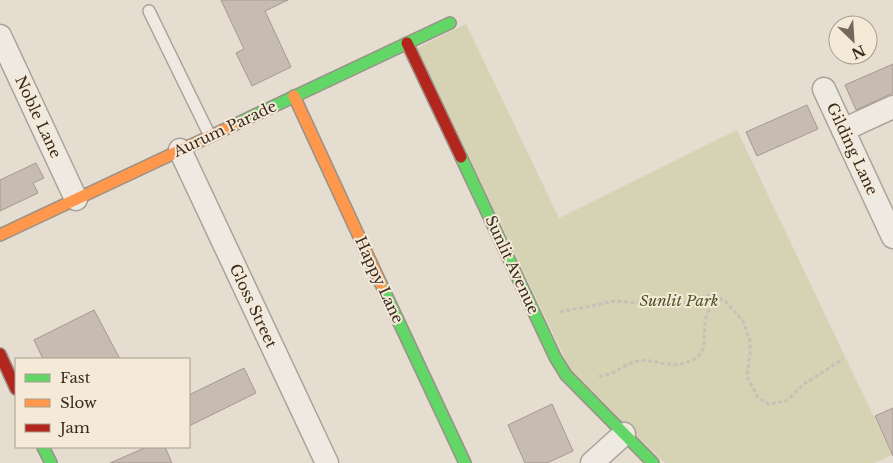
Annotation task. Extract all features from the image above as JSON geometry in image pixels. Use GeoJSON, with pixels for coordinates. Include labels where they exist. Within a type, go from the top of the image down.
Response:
{"type":"FeatureCollection","features":[{"type":"Feature","properties":{"kind":"street","name":"Aurum Parade"},"geometry":{"type":"LineString","coordinates":[[0,235],[450,23]]}},
{"type":"Feature","properties":{"kind":"street","name":"Noble Lane"},"geometry":{"type":"LineString","coordinates":[[0,36],[76,199]]}},
{"type":"Feature","properties":{"kind":"street","name":"Sunlit Avenue"},"geometry":{"type":"LineString","coordinates":[[407,43],[555,357],[566,375],[653,463]]}},
{"type":"Feature","properties":{"kind":"street","name":"Gilding Lane"},"geometry":{"type":"LineString","coordinates":[[824,89],[893,237]]}},
{"type":"Feature","properties":{"kind":"street","name":"Happy Lane"},"geometry":{"type":"LineString","coordinates":[[294,96],[465,463]]}},
{"type":"Feature","properties":{"kind":"street"},"geometry":{"type":"LineString","coordinates":[[843,130],[893,107]]}},
{"type":"Feature","properties":{"kind":"street","name":"Gloss Street"},"geometry":{"type":"LineString","coordinates":[[180,150],[327,463]]}},
{"type":"Feature","properties":{"kind":"street"},"geometry":{"type":"LineString","coordinates":[[0,354],[15,387]]}},
{"type":"Feature","properties":{"kind":"street"},"geometry":{"type":"LineString","coordinates":[[592,463],[624,434]]}},
{"type":"Feature","properties":{"kind":"street"},"geometry":{"type":"LineString","coordinates":[[44,448],[51,463]]}},
{"type":"Feature","properties":{"kind":"lane"},"geometry":{"type":"LineString","coordinates":[[149,11],[210,136]]}},
{"type":"Feature","properties":{"kind":"path"},"geometry":{"type":"LineString","coordinates":[[558,320],[560,311],[615,300],[676,306],[710,295],[732,308],[744,321],[750,341],[750,355],[746,377],[758,398],[769,404],[786,401],[804,384],[843,359]]}},
{"type":"Feature","properties":{"kind":"path"},"geometry":{"type":"LineString","coordinates":[[591,372],[600,376],[610,375],[634,362],[650,361],[669,365],[690,361],[698,355],[704,346],[707,313],[719,299]]}},
{"type":"Feature","properties":{"kind":"green space","name":"Sunlit Park"},"geometry":{"type":"Polygon","coordinates":[[[466,24],[559,218],[737,130],[892,455],[874,463],[665,463],[571,371],[417,48],[466,24]]]}},
{"type":"Feature","properties":{"kind":"building"},"geometry":{"type":"Polygon","coordinates":[[[221,0],[288,0],[265,11],[291,67],[252,86],[236,53],[244,49],[221,0]]]}},
{"type":"Feature","properties":{"kind":"building"},"geometry":{"type":"Polygon","coordinates":[[[893,64],[893,93],[856,110],[845,85],[893,64]]]}},
{"type":"Feature","properties":{"kind":"building"},"geometry":{"type":"Polygon","coordinates":[[[807,105],[818,129],[757,156],[746,132],[807,105]]]}},
{"type":"Feature","properties":{"kind":"building"},"geometry":{"type":"Polygon","coordinates":[[[36,163],[44,178],[33,183],[38,193],[0,211],[0,180],[36,163]]]}},
{"type":"Feature","properties":{"kind":"building"},"geometry":{"type":"Polygon","coordinates":[[[94,310],[119,358],[43,358],[34,340],[94,310]]]}},
{"type":"Feature","properties":{"kind":"building"},"geometry":{"type":"Polygon","coordinates":[[[244,368],[256,393],[190,426],[190,395],[244,368]]]}},
{"type":"Feature","properties":{"kind":"building"},"geometry":{"type":"Polygon","coordinates":[[[552,404],[573,451],[547,463],[525,463],[508,425],[552,404]]]}},
{"type":"Feature","properties":{"kind":"building"},"geometry":{"type":"Polygon","coordinates":[[[893,408],[893,456],[875,416],[893,408]]]}},
{"type":"Feature","properties":{"kind":"building"},"geometry":{"type":"Polygon","coordinates":[[[145,448],[165,448],[172,463],[110,463],[145,448]]]}},
{"type":"Feature","properties":{"kind":"traffic: fast"},"geometry":{"type":"LineString","coordinates":[[234,125],[450,23]]}},
{"type":"Feature","properties":{"kind":"traffic: fast"},"geometry":{"type":"LineString","coordinates":[[461,157],[555,357],[566,375],[653,463]]}},
{"type":"Feature","properties":{"kind":"traffic: fast"},"geometry":{"type":"LineString","coordinates":[[381,284],[465,463]]}},
{"type":"Feature","properties":{"kind":"traffic: fast"},"geometry":{"type":"LineString","coordinates":[[44,448],[51,463]]}},
{"type":"Feature","properties":{"kind":"traffic: slow"},"geometry":{"type":"LineString","coordinates":[[294,96],[381,284]]}},
{"type":"Feature","properties":{"kind":"traffic: slow"},"geometry":{"type":"LineString","coordinates":[[0,235],[234,125]]}},
{"type":"Feature","properties":{"kind":"traffic: jam"},"geometry":{"type":"LineString","coordinates":[[407,43],[461,157]]}},
{"type":"Feature","properties":{"kind":"traffic: jam"},"geometry":{"type":"LineString","coordinates":[[0,354],[15,387]]}}]}
